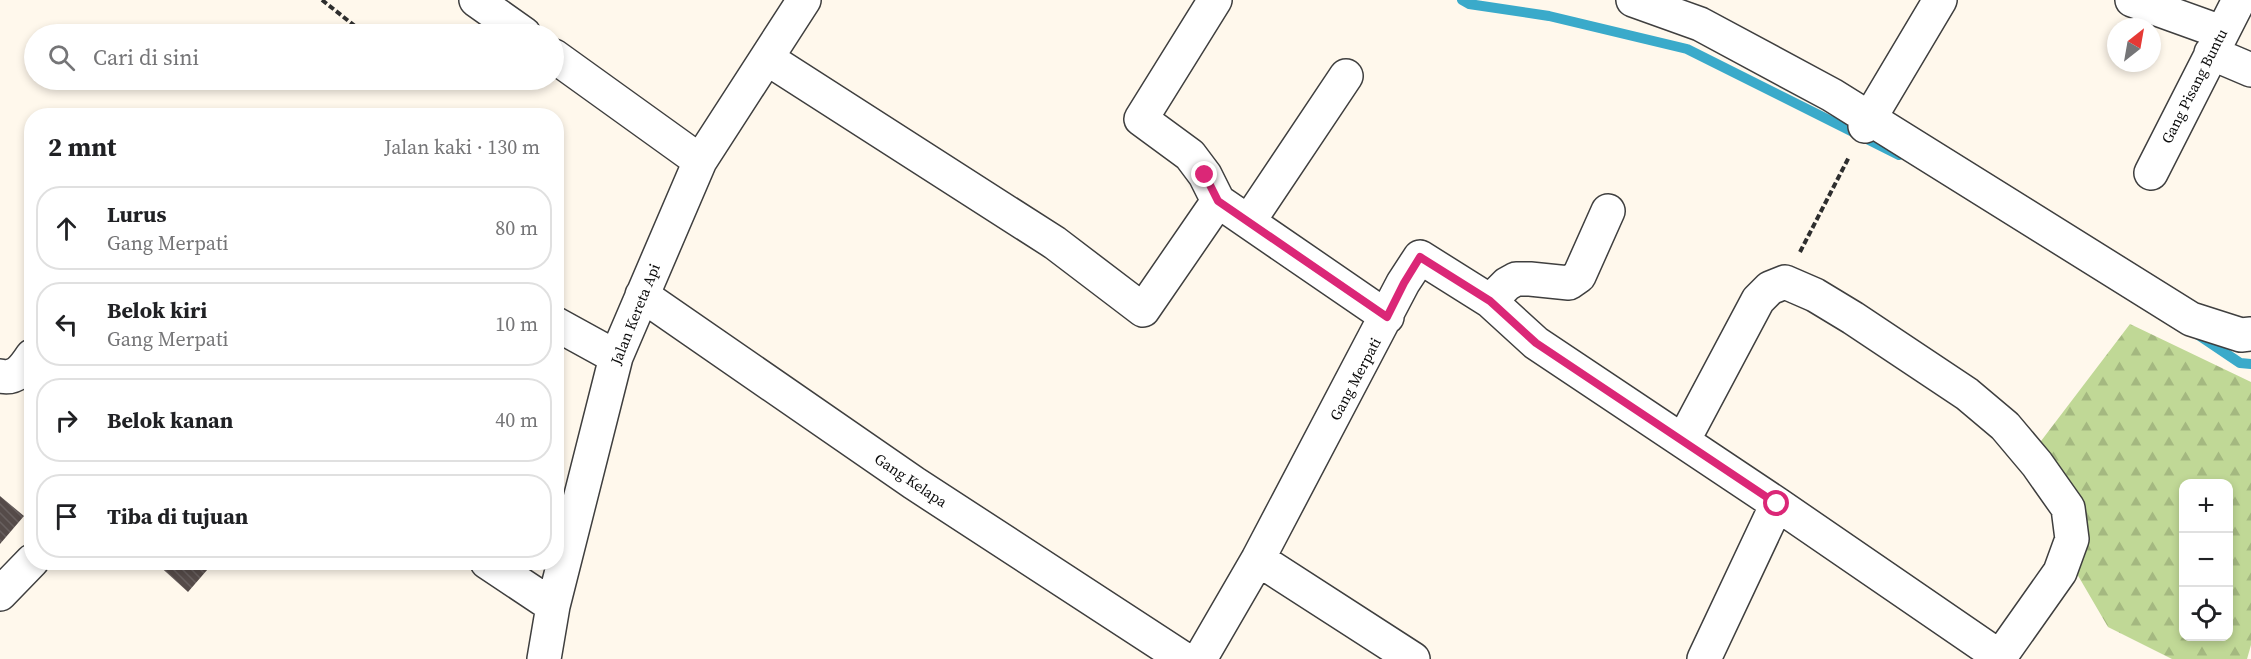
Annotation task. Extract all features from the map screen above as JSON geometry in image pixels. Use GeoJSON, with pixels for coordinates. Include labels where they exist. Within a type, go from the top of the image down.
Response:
{"type":"FeatureCollection","features":[{"type":"Feature","properties":{"kind":"street"},"geometry":{"type":"LineString","coordinates":[[476,0],[510,24]]}},
{"type":"Feature","properties":{"kind":"street","name":"Jalan Kereta Api"},"geometry":{"type":"LineString","coordinates":[[564,563],[616,357],[642,295],[700,161],[804,0]]}},
{"type":"Feature","properties":{"kind":"street"},"geometry":{"type":"LineString","coordinates":[[1215,0],[1141,119],[1190,155],[1205,175],[1218,201],[1387,317]]}},
{"type":"Feature","properties":{"kind":"street"},"geometry":{"type":"LineString","coordinates":[[1633,0],[1700,24],[1832,95],[1867,122],[2192,319],[2241,334],[2251,334]]}},
{"type":"Feature","properties":{"kind":"street"},"geometry":{"type":"LineString","coordinates":[[1867,122],[1940,0]]}},
{"type":"Feature","properties":{"kind":"street"},"geometry":{"type":"LineString","coordinates":[[2132,0],[2216,42],[2251,70]]}},
{"type":"Feature","properties":{"kind":"street","name":"Gang Pisang Buntu"},"geometry":{"type":"LineString","coordinates":[[2151,173],[2239,0]]}},
{"type":"Feature","properties":{"kind":"street"},"geometry":{"type":"LineString","coordinates":[[768,59],[1055,243],[1143,310],[1218,201]]}},
{"type":"Feature","properties":{"kind":"street"},"geometry":{"type":"LineString","coordinates":[[564,63],[700,161]]}},
{"type":"Feature","properties":{"kind":"street"},"geometry":{"type":"LineString","coordinates":[[1249,221],[1346,76]]}},
{"type":"Feature","properties":{"kind":"street"},"geometry":{"type":"LineString","coordinates":[[1490,301],[1507,284],[1516,279],[1569,283],[1579,276],[1608,211]]}},
{"type":"Feature","properties":{"kind":"street","name":"Gang Merpati"},"geometry":{"type":"LineString","coordinates":[[1200,659],[1258,559],[1404,283],[1420,257],[1490,301],[1536,343],[1777,504],[2000,658]]}},
{"type":"Feature","properties":{"kind":"street"},"geometry":{"type":"LineString","coordinates":[[1683,441],[1758,300],[1770,288],[1785,282],[1815,295],[1853,318],[1967,394],[2005,426],[2037,464],[2068,508],[2072,539],[2060,572],[2000,658]]}},
{"type":"Feature","properties":{"kind":"street","name":"Gang Kelapa"},"geometry":{"type":"LineString","coordinates":[[642,295],[914,483],[1184,659]]}},
{"type":"Feature","properties":{"kind":"street"},"geometry":{"type":"LineString","coordinates":[[564,328],[616,357]]}},
{"type":"Feature","properties":{"kind":"street"},"geometry":{"type":"LineString","coordinates":[[0,376],[6,377],[21,372],[24,368]]}},
{"type":"Feature","properties":{"kind":"street"},"geometry":{"type":"LineString","coordinates":[[1704,659],[1777,504]]}},
{"type":"Feature","properties":{"kind":"street"},"geometry":{"type":"LineString","coordinates":[[1258,559],[1413,659]]}},
{"type":"Feature","properties":{"kind":"street"},"geometry":{"type":"LineString","coordinates":[[0,594],[24,569]]}},
{"type":"Feature","properties":{"kind":"street"},"geometry":{"type":"LineString","coordinates":[[499,570],[553,606]]}},
{"type":"Feature","properties":{"kind":"street","name":"Jalan Kereta Api"},"geometry":{"type":"LineString","coordinates":[[544,659],[562,570]]}},
{"type":"Feature","properties":{"kind":"path"},"geometry":{"type":"LineString","coordinates":[[322,0],[352,24]]}},
{"type":"Feature","properties":{"kind":"path"},"geometry":{"type":"LineString","coordinates":[[1785,282],[1849,157]]}},
{"type":"Feature","properties":{"kind":"green space"},"geometry":{"type":"Polygon","coordinates":[[[2130,324],[2251,382],[2251,645],[2247,659],[2172,659],[2108,627],[2073,567],[2089,533],[2062,481],[2038,445],[2130,324]]]}},
{"type":"Feature","properties":{"kind":"building"},"geometry":{"type":"Polygon","coordinates":[[[0,496],[24,516],[0,544],[0,496]]]}},
{"type":"Feature","properties":{"kind":"building"},"geometry":{"type":"Polygon","coordinates":[[[164,570],[207,570],[188,592],[164,570]]]}},
{"type":"Feature","properties":{"kind":"waterway"},"geometry":{"type":"LineString","coordinates":[[1462,0],[1469,4],[1549,16],[1687,49],[1899,155]]}},
{"type":"Feature","properties":{"kind":"waterway"},"geometry":{"type":"LineString","coordinates":[[2197,334],[2240,363],[2251,364]]}},
{"type":"Feature","properties":{"kind":"route"},"geometry":{"type":"LineString","coordinates":[[1205,175],[1218,201],[1387,317],[1420,257],[1490,301],[1536,343],[1777,504]]}}]}
